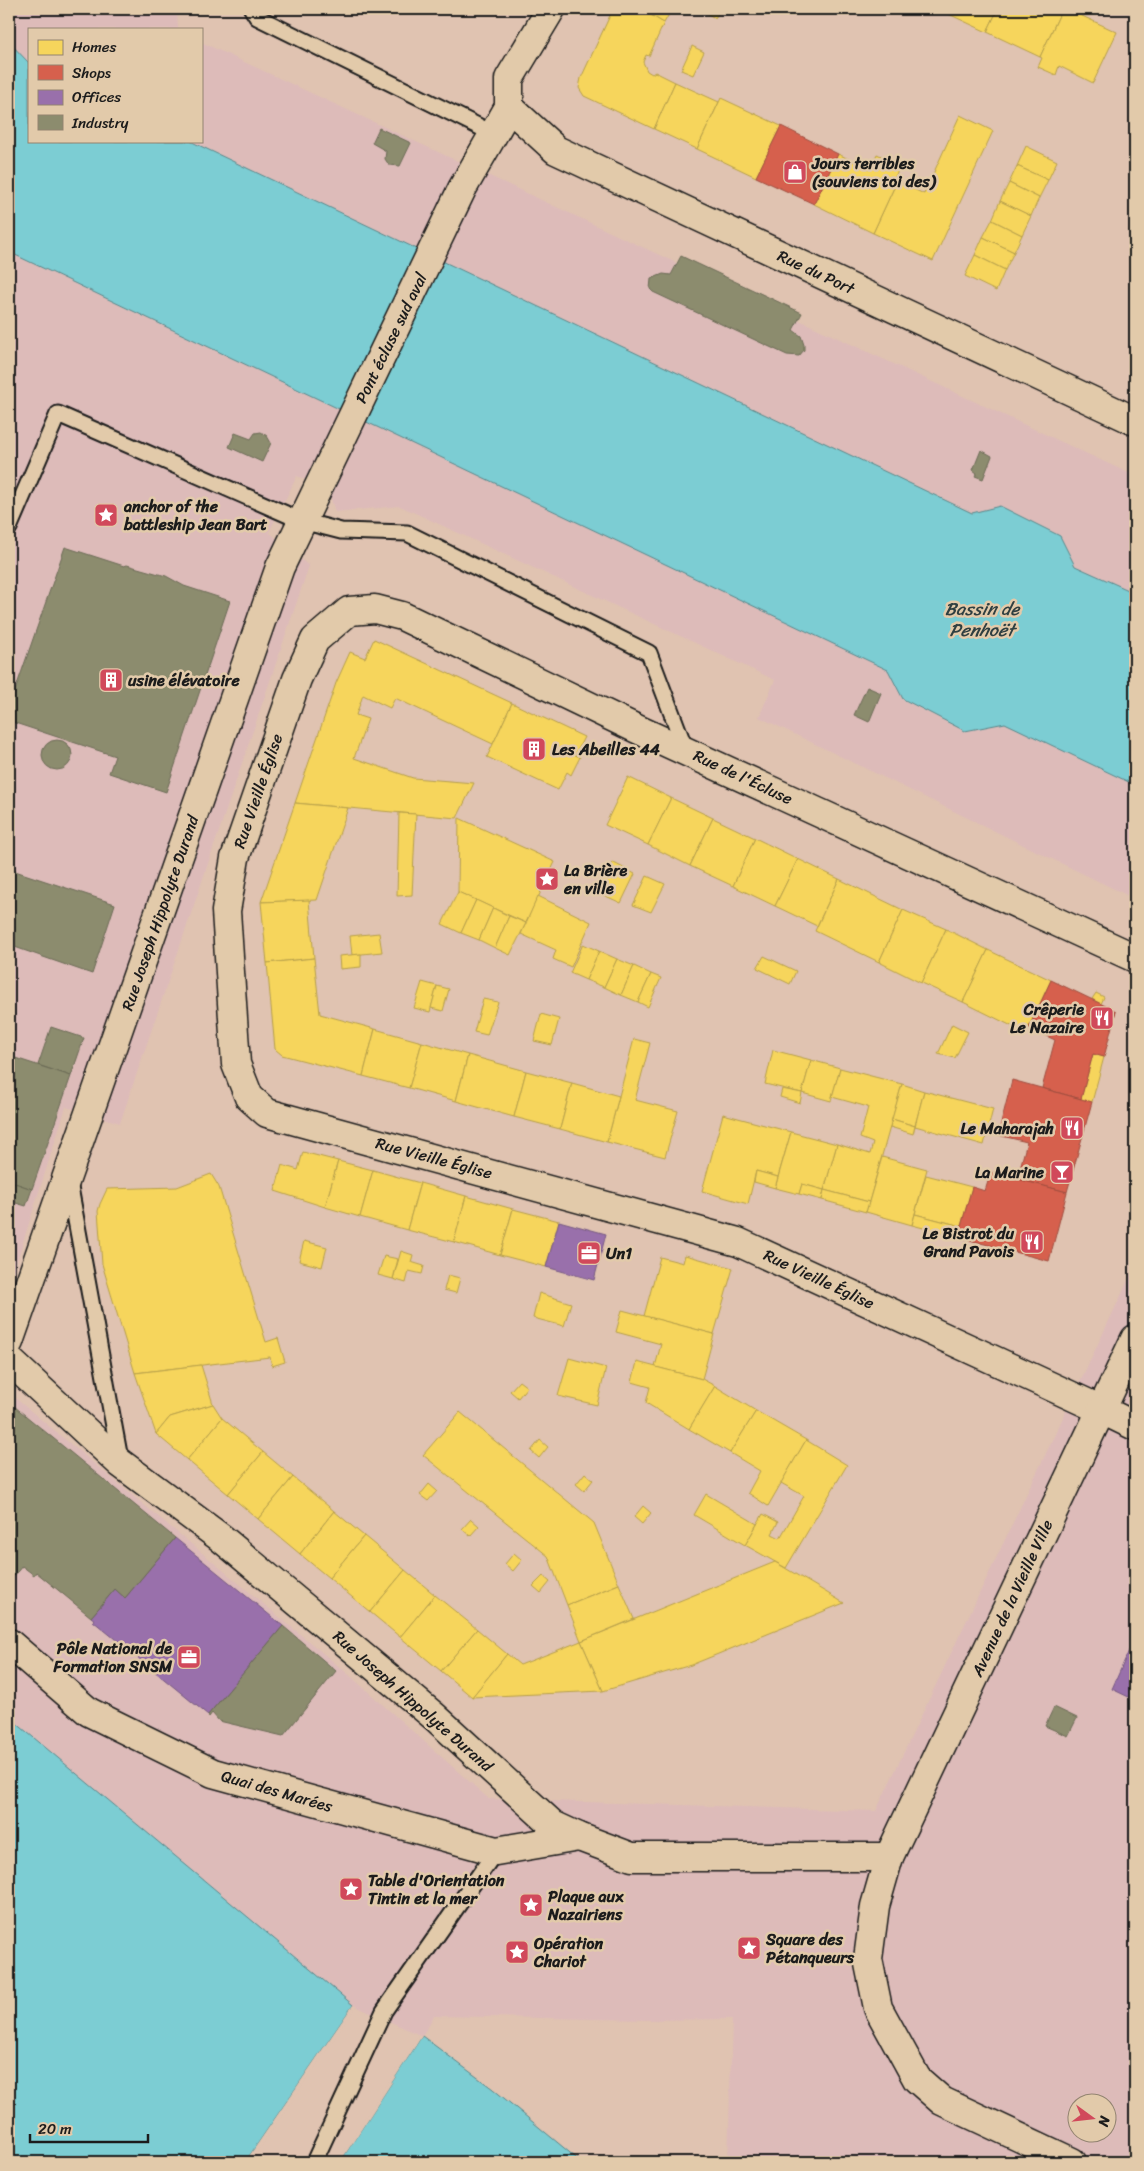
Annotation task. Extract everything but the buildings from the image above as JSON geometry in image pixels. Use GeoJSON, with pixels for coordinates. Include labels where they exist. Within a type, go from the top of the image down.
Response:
{"type":"FeatureCollection","features":[{"type":"Feature","properties":{"kind":"street"},"geometry":{"type":"LineString","coordinates":[[509,107],[509,79],[550,9]]}},
{"type":"Feature","properties":{"kind":"street","name":"Pont écluse sud aval"},"geometry":{"type":"LineString","coordinates":[[319,488],[462,188],[509,107]]}},
{"type":"Feature","properties":{"kind":"street","name":"Rue du Port"},"geometry":{"type":"LineString","coordinates":[[509,107],[556,150],[1135,421]]}},
{"type":"Feature","properties":{"kind":"street","name":"Rue Joseph Hippolyte Durand"},"geometry":{"type":"LineString","coordinates":[[9,1342],[280,567],[319,488]]}},
{"type":"Feature","properties":{"kind":"street","name":"Rue de l'Écluse"},"geometry":{"type":"LineString","coordinates":[[348,611],[375,609],[402,616],[686,751],[1135,958]]}},
{"type":"Feature","properties":{"kind":"street","name":"Rue Vieille Église"},"geometry":{"type":"LineString","coordinates":[[348,611],[314,640],[297,679],[235,858],[226,911],[236,1064],[249,1097],[267,1114],[671,1222],[738,1242],[1135,1426]]}},
{"type":"Feature","properties":{"kind":"street","name":"Avenue de la Vieille Ville"},"geometry":{"type":"LineString","coordinates":[[1072,2162],[942,2101],[917,2079],[878,2008],[868,1958],[876,1906],[889,1857],[1135,1339]]}},
{"type":"Feature","properties":{"kind":"street","name":"Rue Joseph Hippolyte Durand"},"geometry":{"type":"LineString","coordinates":[[9,1360],[120,1463],[221,1538],[336,1634],[435,1717],[553,1825],[632,1857],[889,1857]]}},
{"type":"Feature","properties":{"kind":"street","name":"Quai des Marées"},"geometry":{"type":"LineString","coordinates":[[9,1643],[89,1712],[213,1773],[496,1851],[579,1837]]}},
{"type":"Feature","properties":{"kind":"lane"},"geometry":{"type":"LineString","coordinates":[[252,9],[257,17],[492,134]]}},
{"type":"Feature","properties":{"kind":"lane"},"geometry":{"type":"LineString","coordinates":[[9,528],[58,414],[302,521],[341,531],[407,533],[649,653],[686,751]]}},
{"type":"Feature","properties":{"kind":"lane"},"geometry":{"type":"LineString","coordinates":[[68,1176],[120,1463]]}},
{"type":"Feature","properties":{"kind":"lane"},"geometry":{"type":"LineString","coordinates":[[314,2162],[384,2011],[496,1851]]}},
{"type":"Feature","properties":{"kind":"shaded area"},"geometry":{"type":"Polygon","coordinates":[[[9,9],[177,9],[178,28],[28,28],[28,62],[9,42],[9,9]]]}},
{"type":"Feature","properties":{"kind":"shaded area"},"geometry":{"type":"Polygon","coordinates":[[[202,42],[1135,476],[1135,593],[1075,566],[1060,536],[1000,506],[973,513],[192,142],[202,142],[202,42]]]}},
{"type":"Feature","properties":{"kind":"shaded area"},"geometry":{"type":"Polygon","coordinates":[[[9,252],[889,670],[903,699],[965,731],[1005,723],[1135,785],[1135,899],[759,717],[775,680],[400,506],[335,512],[328,489],[297,476],[269,532],[309,566],[120,1123],[66,1107],[9,1286],[9,252]]]}},
{"type":"Feature","properties":{"kind":"shaded area"},"geometry":{"type":"Polygon","coordinates":[[[1135,1266],[1135,2162],[728,2162],[732,2019],[648,2020],[434,2016],[422,2036],[353,2005],[9,1717],[9,1393],[347,1673],[489,1799],[876,1811],[1135,1266]]]}},
{"type":"Feature","properties":{"kind":"water","name":"Bassin de Penhoët"},"geometry":{"type":"Polygon","coordinates":[[[9,42],[28,62],[28,142],[192,142],[972,513],[1000,506],[1060,536],[1075,566],[1135,593],[1135,785],[1005,723],[965,731],[903,699],[888,670],[9,252],[9,42]]]}},
{"type":"Feature","properties":{"kind":"water"},"geometry":{"type":"Polygon","coordinates":[[[9,1717],[353,2005],[245,2162],[9,2162],[9,1717]]]}},
{"type":"Feature","properties":{"kind":"water"},"geometry":{"type":"Polygon","coordinates":[[[422,2036],[493,2089],[581,2162],[340,2162],[422,2036]]]}},
{"type":"Feature","properties":{"kind":"pier"},"geometry":{"type":"Polygon","coordinates":[[[353,2005],[355,2006],[249,2162],[245,2162],[353,2005]]]}},
{"type":"Feature","properties":{"kind":"pier"},"geometry":{"type":"Polygon","coordinates":[[[420,2035],[422,2036],[340,2162],[338,2162],[420,2035]]]}},
{"type":"Feature","properties":{"kind":"place","name":"Jours terribles (souviens toi des)"},"geometry":{"type":"Point","coordinates":[795,172]}},
{"type":"Feature","properties":{"kind":"place","name":"anchor of the battleship Jean Bart"},"geometry":{"type":"Point","coordinates":[106,515]}},
{"type":"Feature","properties":{"kind":"place","name":"usine élévatoire"},"geometry":{"type":"Point","coordinates":[111,680]}},
{"type":"Feature","properties":{"kind":"place","name":"Les Abeilles 44"},"geometry":{"type":"Point","coordinates":[534,749]}},
{"type":"Feature","properties":{"kind":"place","name":"La Brière en ville"},"geometry":{"type":"Point","coordinates":[547,879]}},
{"type":"Feature","properties":{"kind":"place","name":"Crêperie Le Nazaire"},"geometry":{"type":"Point","coordinates":[1102,1018]}},
{"type":"Feature","properties":{"kind":"place","name":"Le Maharajah"},"geometry":{"type":"Point","coordinates":[1072,1128]}},
{"type":"Feature","properties":{"kind":"place","name":"La Marine"},"geometry":{"type":"Point","coordinates":[1062,1172]}},
{"type":"Feature","properties":{"kind":"place","name":"Le Bistrot du Grand Pavois"},"geometry":{"type":"Point","coordinates":[1032,1242]}},
{"type":"Feature","properties":{"kind":"place","name":"Un1"},"geometry":{"type":"Point","coordinates":[589,1253]}},
{"type":"Feature","properties":{"kind":"place","name":"Pôle National de Formation SNSM"},"geometry":{"type":"Point","coordinates":[189,1657]}},
{"type":"Feature","properties":{"kind":"place","name":"Table d'Orientation Tintin et la mer"},"geometry":{"type":"Point","coordinates":[351,1889]}},
{"type":"Feature","properties":{"kind":"place","name":"Plaque aux Nazairiens"},"geometry":{"type":"Point","coordinates":[531,1905]}},
{"type":"Feature","properties":{"kind":"place","name":"Square des Pétanqueurs"},"geometry":{"type":"Point","coordinates":[749,1948]}},
{"type":"Feature","properties":{"kind":"place","name":"Opération Chariot"},"geometry":{"type":"Point","coordinates":[517,1952]}}]}
